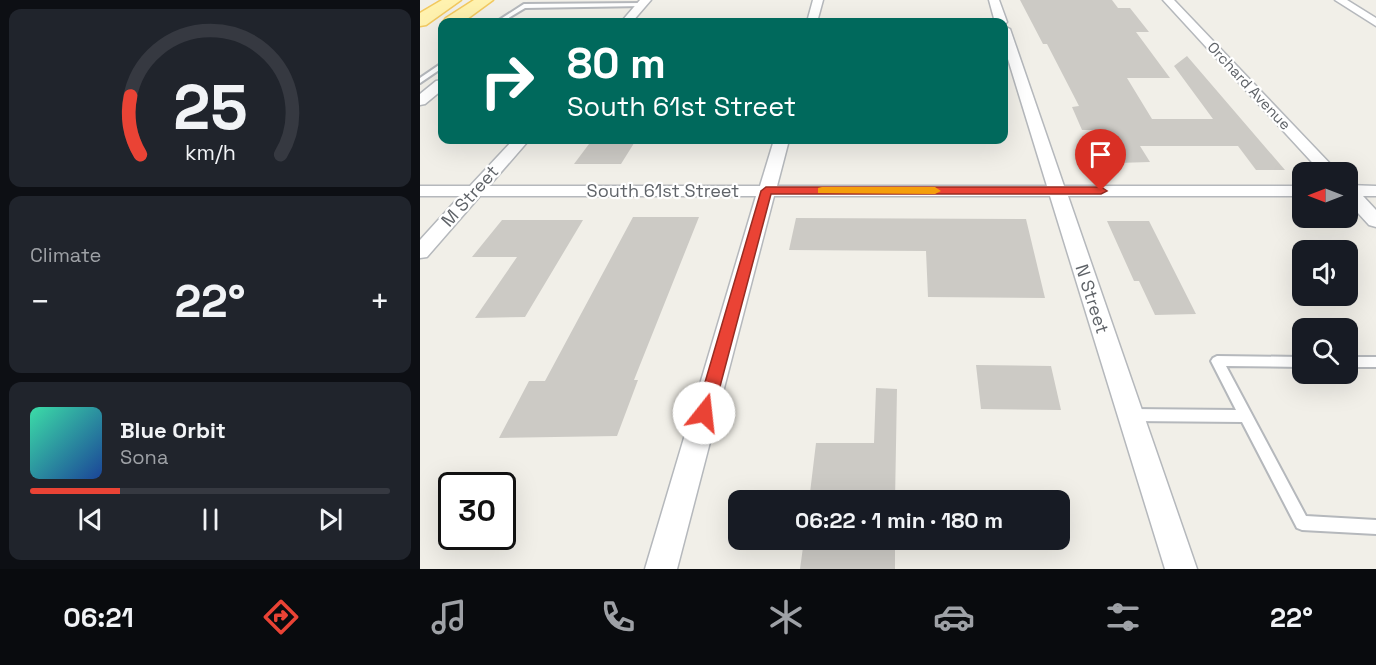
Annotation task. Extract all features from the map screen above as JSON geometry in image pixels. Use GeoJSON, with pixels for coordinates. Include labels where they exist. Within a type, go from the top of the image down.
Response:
{"type":"FeatureCollection","features":[{"type":"Feature","properties":{"kind":"main road"},"geometry":{"type":"LineString","coordinates":[[420,20],[432,0]]}},
{"type":"Feature","properties":{"kind":"main road"},"geometry":{"type":"LineString","coordinates":[[420,20],[453,0]]}},
{"type":"Feature","properties":{"kind":"main road"},"geometry":{"type":"LineString","coordinates":[[459,18],[485,0]]}},
{"type":"Feature","properties":{"kind":"main road"},"geometry":{"type":"LineString","coordinates":[[462,18],[496,0]]}},
{"type":"Feature","properties":{"kind":"street"},"geometry":{"type":"LineString","coordinates":[[813,18],[818,0]]}},
{"type":"Feature","properties":{"kind":"street"},"geometry":{"type":"LineString","coordinates":[[994,0],[1000,18]]}},
{"type":"Feature","properties":{"kind":"street","name":"Orchard Avenue"},"geometry":{"type":"LineString","coordinates":[[1168,0],[1321,162]]}},
{"type":"Feature","properties":{"kind":"street"},"geometry":{"type":"LineString","coordinates":[[1340,0],[1376,23]]}},
{"type":"Feature","properties":{"kind":"street"},"geometry":{"type":"LineString","coordinates":[[630,18],[644,2]]}},
{"type":"Feature","properties":{"kind":"street","name":"N Street"},"geometry":{"type":"LineString","coordinates":[[1008,41],[1181,569]]}},
{"type":"Feature","properties":{"kind":"street"},"geometry":{"type":"LineString","coordinates":[[420,101],[438,87]]}},
{"type":"Feature","properties":{"kind":"street","name":"M Street"},"geometry":{"type":"LineString","coordinates":[[420,252],[517,144]]}},
{"type":"Feature","properties":{"kind":"street"},"geometry":{"type":"LineString","coordinates":[[661,569],[779,144]]}},
{"type":"Feature","properties":{"kind":"street"},"geometry":{"type":"LineString","coordinates":[[1358,190],[1376,191]]}},
{"type":"Feature","properties":{"kind":"street","name":"South 61st Street"},"geometry":{"type":"LineString","coordinates":[[420,191],[1292,191]]}},
{"type":"Feature","properties":{"kind":"street"},"geometry":{"type":"LineString","coordinates":[[1358,202],[1376,221]]}},
{"type":"Feature","properties":{"kind":"lane"},"geometry":{"type":"LineString","coordinates":[[505,18],[524,6],[644,2]]}},
{"type":"Feature","properties":{"kind":"lane"},"geometry":{"type":"LineString","coordinates":[[420,83],[438,68]]}},
{"type":"Feature","properties":{"kind":"lane"},"geometry":{"type":"LineString","coordinates":[[420,83],[438,84]]}},
{"type":"Feature","properties":{"kind":"lane"},"geometry":{"type":"LineString","coordinates":[[1292,362],[1216,362],[1302,523],[1376,527]]}},
{"type":"Feature","properties":{"kind":"lane"},"geometry":{"type":"LineString","coordinates":[[1358,362],[1376,362]]}},
{"type":"Feature","properties":{"kind":"lane"},"geometry":{"type":"LineString","coordinates":[[1130,415],[1244,416]]}},
{"type":"Feature","properties":{"kind":"building"},"geometry":{"type":"Polygon","coordinates":[[[1020,0],[1112,0],[1118,8],[1130,8],[1149,32],[1136,32],[1170,78],[1127,78],[1152,119],[1213,119],[1174,66],[1187,56],[1285,170],[1256,170],[1238,146],[1140,146],[1150,162],[1118,163],[1101,130],[1082,130],[1072,107],[1079,106],[1047,44],[1043,44],[1020,0]]]}},
{"type":"Feature","properties":{"kind":"building"},"geometry":{"type":"Polygon","coordinates":[[[589,144],[634,144],[621,164],[574,164],[589,144]]]}},
{"type":"Feature","properties":{"kind":"building"},"geometry":{"type":"Polygon","coordinates":[[[633,217],[699,217],[634,380],[638,380],[617,436],[499,438],[529,381],[545,381],[633,217]]]}},
{"type":"Feature","properties":{"kind":"building"},"geometry":{"type":"Polygon","coordinates":[[[796,218],[1026,219],[1045,298],[928,297],[926,251],[789,250],[796,218]]]}},
{"type":"Feature","properties":{"kind":"building"},"geometry":{"type":"Polygon","coordinates":[[[502,220],[583,220],[525,317],[475,318],[517,257],[472,257],[502,220]]]}},
{"type":"Feature","properties":{"kind":"building"},"geometry":{"type":"Polygon","coordinates":[[[1107,221],[1149,221],[1196,314],[1155,315],[1139,281],[1134,281],[1107,221]]]}},
{"type":"Feature","properties":{"kind":"building"},"geometry":{"type":"Polygon","coordinates":[[[976,365],[1051,366],[1061,410],[981,409],[976,365]]]}},
{"type":"Feature","properties":{"kind":"building"},"geometry":{"type":"Polygon","coordinates":[[[876,388],[897,389],[895,490],[810,490],[816,443],[874,443],[876,388]]]}},
{"type":"Feature","properties":{"kind":"building"},"geometry":{"type":"Polygon","coordinates":[[[803,550],[895,550],[895,569],[800,569],[803,550]]]}},
{"type":"Feature","properties":{"kind":"slow traffic"},"geometry":{"type":"LineString","coordinates":[[822,191],[935,191]]}},
{"type":"Feature","properties":{"kind":"route"},"geometry":{"type":"LineString","coordinates":[[704,413],[766,191],[1101,191]]}}]}
